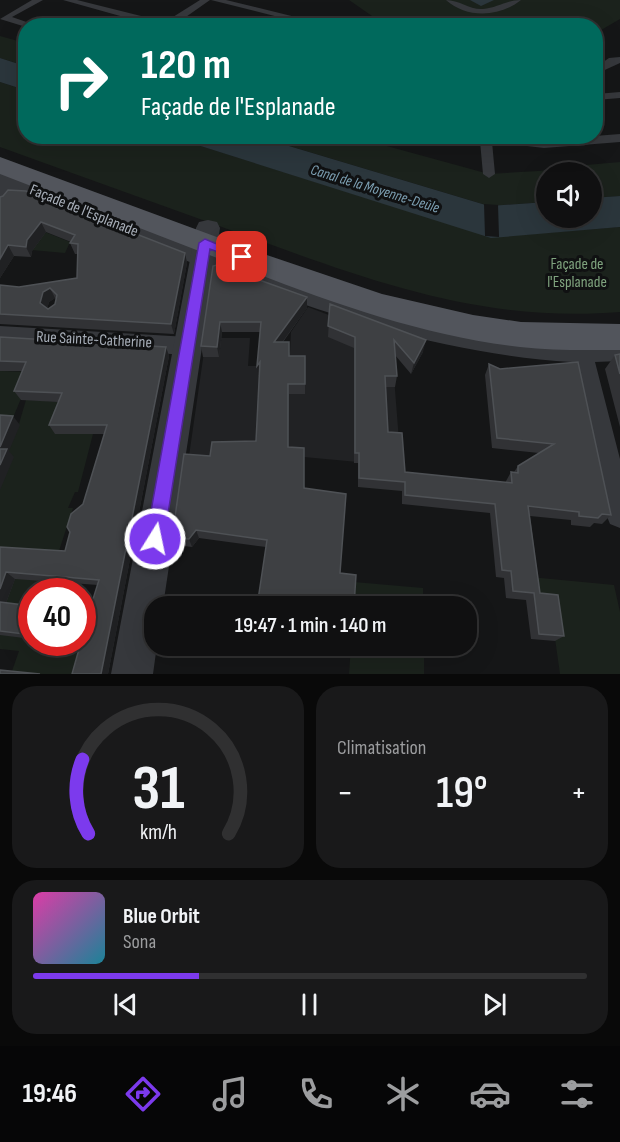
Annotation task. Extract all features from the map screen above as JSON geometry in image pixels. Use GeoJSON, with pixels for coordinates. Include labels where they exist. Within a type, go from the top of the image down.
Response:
{"type":"FeatureCollection","features":[{"type":"Feature","properties":{"kind":"main road","name":"Façade de l'Esplanade"},"geometry":{"type":"LineString","coordinates":[[0,150],[205,243],[353,298],[431,320],[539,337],[620,337]]}},
{"type":"Feature","properties":{"kind":"main road","name":"Façade de l'Esplanade"},"geometry":{"type":"LineString","coordinates":[[3,181],[205,243],[447,307],[553,321],[620,319]]}},
{"type":"Feature","properties":{"kind":"street"},"geometry":{"type":"LineString","coordinates":[[2,19],[39,0]]}},
{"type":"Feature","properties":{"kind":"street"},"geometry":{"type":"LineString","coordinates":[[68,0],[139,18]]}},
{"type":"Feature","properties":{"kind":"street"},"geometry":{"type":"LineString","coordinates":[[178,18],[206,0]]}},
{"type":"Feature","properties":{"kind":"street"},"geometry":{"type":"LineString","coordinates":[[215,0],[293,18]]}},
{"type":"Feature","properties":{"kind":"street"},"geometry":{"type":"LineString","coordinates":[[450,0],[470,12],[483,14],[516,0]]}},
{"type":"Feature","properties":{"kind":"street"},"geometry":{"type":"LineString","coordinates":[[2,19],[18,22]]}},
{"type":"Feature","properties":{"kind":"street"},"geometry":{"type":"LineString","coordinates":[[603,66],[613,60],[620,60]]}},
{"type":"Feature","properties":{"kind":"street"},"geometry":{"type":"LineString","coordinates":[[603,96],[620,95]]}},
{"type":"Feature","properties":{"kind":"street"},"geometry":{"type":"LineString","coordinates":[[603,138],[620,138]]}},
{"type":"Feature","properties":{"kind":"street"},"geometry":{"type":"LineString","coordinates":[[486,144],[489,174]]}},
{"type":"Feature","properties":{"kind":"street"},"geometry":{"type":"LineString","coordinates":[[132,674],[205,243]]}},
{"type":"Feature","properties":{"kind":"street","name":"Façade de l'Esplanade"},"geometry":{"type":"LineString","coordinates":[[205,243],[413,331],[491,346],[582,355],[620,352]]}},
{"type":"Feature","properties":{"kind":"street","name":"Rue Sainte-Catherine"},"geometry":{"type":"LineString","coordinates":[[0,335],[188,346]]}},
{"type":"Feature","properties":{"kind":"street"},"geometry":{"type":"LineString","coordinates":[[582,355],[620,514]]}},
{"type":"Feature","properties":{"kind":"shaded area"},"geometry":{"type":"Polygon","coordinates":[[[308,307],[391,339],[401,466],[304,457],[304,474],[188,463],[206,338],[250,338],[248,366],[281,366],[290,352],[291,332],[308,307]]]}},
{"type":"Feature","properties":{"kind":"green space"},"geometry":{"type":"Polygon","coordinates":[[[349,0],[620,0],[620,19],[603,29],[603,18],[375,18],[349,0]]]}},
{"type":"Feature","properties":{"kind":"green space"},"geometry":{"type":"Polygon","coordinates":[[[0,36],[18,41],[18,64],[0,58],[0,36]]]}},
{"type":"Feature","properties":{"kind":"green space","name":"Façade de l'Esplanade"},"geometry":{"type":"Polygon","coordinates":[[[0,82],[18,88],[18,144],[194,144],[491,237],[620,227],[620,312],[569,314],[521,311],[474,305],[428,295],[337,268],[0,147],[0,82]]]}},
{"type":"Feature","properties":{"kind":"green space"},"geometry":{"type":"Polygon","coordinates":[[[282,144],[380,144],[489,174],[536,171],[536,203],[489,206],[282,144]]]}},
{"type":"Feature","properties":{"kind":"green space"},"geometry":{"type":"Polygon","coordinates":[[[620,162],[620,196],[602,197],[602,164],[620,162]]]}},
{"type":"Feature","properties":{"kind":"green space"},"geometry":{"type":"Polygon","coordinates":[[[45,232],[70,242],[65,253],[32,250],[45,232]]]}},
{"type":"Feature","properties":{"kind":"green space"},"geometry":{"type":"Polygon","coordinates":[[[0,371],[32,372],[10,425],[0,424],[0,371]]]}},
{"type":"Feature","properties":{"kind":"green space"},"geometry":{"type":"Polygon","coordinates":[[[26,400],[63,402],[56,434],[93,434],[78,492],[75,492],[68,508],[73,508],[57,557],[51,557],[44,578],[18,578],[18,651],[0,649],[0,458],[6,435],[16,434],[26,400]]]}},
{"type":"Feature","properties":{"kind":"green space"},"geometry":{"type":"Polygon","coordinates":[[[530,577],[614,585],[620,612],[620,674],[560,674],[550,603],[532,600],[530,577]]]}},
{"type":"Feature","properties":{"kind":"green space"},"geometry":{"type":"Polygon","coordinates":[[[354,582],[423,588],[423,596],[353,596],[354,582]]]}},
{"type":"Feature","properties":{"kind":"green space"},"geometry":{"type":"Polygon","coordinates":[[[18,654],[18,656],[85,656],[80,674],[11,674],[18,654]]]}},
{"type":"Feature","properties":{"kind":"green space"},"geometry":{"type":"Polygon","coordinates":[[[350,656],[424,656],[424,674],[349,674],[350,656]]]}},
{"type":"Feature","properties":{"kind":"water"},"geometry":{"type":"Polygon","coordinates":[[[0,58],[18,64],[18,88],[0,82],[0,58]]]}},
{"type":"Feature","properties":{"kind":"water","name":"Canal de la Moyenne-Deûle"},"geometry":{"type":"Polygon","coordinates":[[[194,144],[282,144],[489,206],[536,203],[536,228],[602,228],[602,197],[620,196],[620,227],[491,238],[194,144]]]}},
{"type":"Feature","properties":{"kind":"pier"},"geometry":{"type":"Polygon","coordinates":[[[484,204],[498,205],[499,237],[485,236],[484,204]]]}},
{"type":"Feature","properties":{"kind":"building"},"geometry":{"type":"Polygon","coordinates":[[[8,190],[26,191],[185,253],[171,324],[0,314],[0,285],[19,287],[77,278],[78,244],[70,243],[75,235],[41,222],[27,240],[26,247],[8,245],[0,259],[0,197],[8,190]],[[50,288],[43,292],[40,303],[48,309],[55,304],[57,295],[50,288]]]}},
{"type":"Feature","properties":{"kind":"building"},"geometry":{"type":"Polygon","coordinates":[[[217,265],[307,297],[274,342],[289,342],[289,356],[305,356],[305,384],[288,384],[288,447],[304,448],[304,488],[346,494],[340,573],[356,575],[355,596],[259,596],[267,540],[196,530],[189,539],[172,538],[184,454],[210,456],[212,442],[256,441],[260,362],[257,366],[261,322],[220,322],[217,347],[201,346],[213,266],[217,265]]]}},
{"type":"Feature","properties":{"kind":"building"},"geometry":{"type":"Polygon","coordinates":[[[330,304],[426,340],[414,363],[394,340],[397,376],[385,376],[388,432],[402,433],[405,472],[512,483],[511,472],[518,473],[518,466],[554,444],[497,438],[489,364],[500,369],[578,362],[611,515],[602,514],[598,518],[579,516],[579,512],[528,506],[540,593],[558,595],[564,636],[539,634],[534,593],[513,591],[511,571],[502,570],[495,504],[405,495],[405,482],[359,478],[359,453],[355,453],[355,337],[328,326],[330,304]]]}},
{"type":"Feature","properties":{"kind":"building"},"geometry":{"type":"Polygon","coordinates":[[[0,337],[166,347],[101,674],[72,674],[77,656],[96,656],[96,590],[99,580],[6,572],[0,589],[0,547],[65,551],[70,532],[67,527],[71,514],[83,504],[107,425],[49,425],[62,393],[14,391],[26,362],[0,361],[0,337]]]}},
{"type":"Feature","properties":{"kind":"building"},"geometry":{"type":"Polygon","coordinates":[[[620,354],[620,374],[615,355],[620,354]]]}},
{"type":"Feature","properties":{"kind":"building"},"geometry":{"type":"Polygon","coordinates":[[[0,415],[13,416],[0,447],[0,415]]]}},
{"type":"Feature","properties":{"kind":"building"},"geometry":{"type":"Polygon","coordinates":[[[0,449],[7,449],[0,465],[0,449]]]}},
{"type":"Feature","properties":{"kind":"building"},"geometry":{"type":"Polygon","coordinates":[[[0,602],[18,604],[18,633],[0,631],[0,602]]]}},
{"type":"Feature","properties":{"kind":"building"},"geometry":{"type":"Polygon","coordinates":[[[0,670],[40,674],[0,674],[0,670]]]}},
{"type":"Feature","properties":{"kind":"waterway"},"geometry":{"type":"LineString","coordinates":[[475,0],[481,3],[489,0]]}},
{"type":"Feature","properties":{"kind":"route"},"geometry":{"type":"LineString","coordinates":[[155,539],[205,243],[242,257]]}}]}
